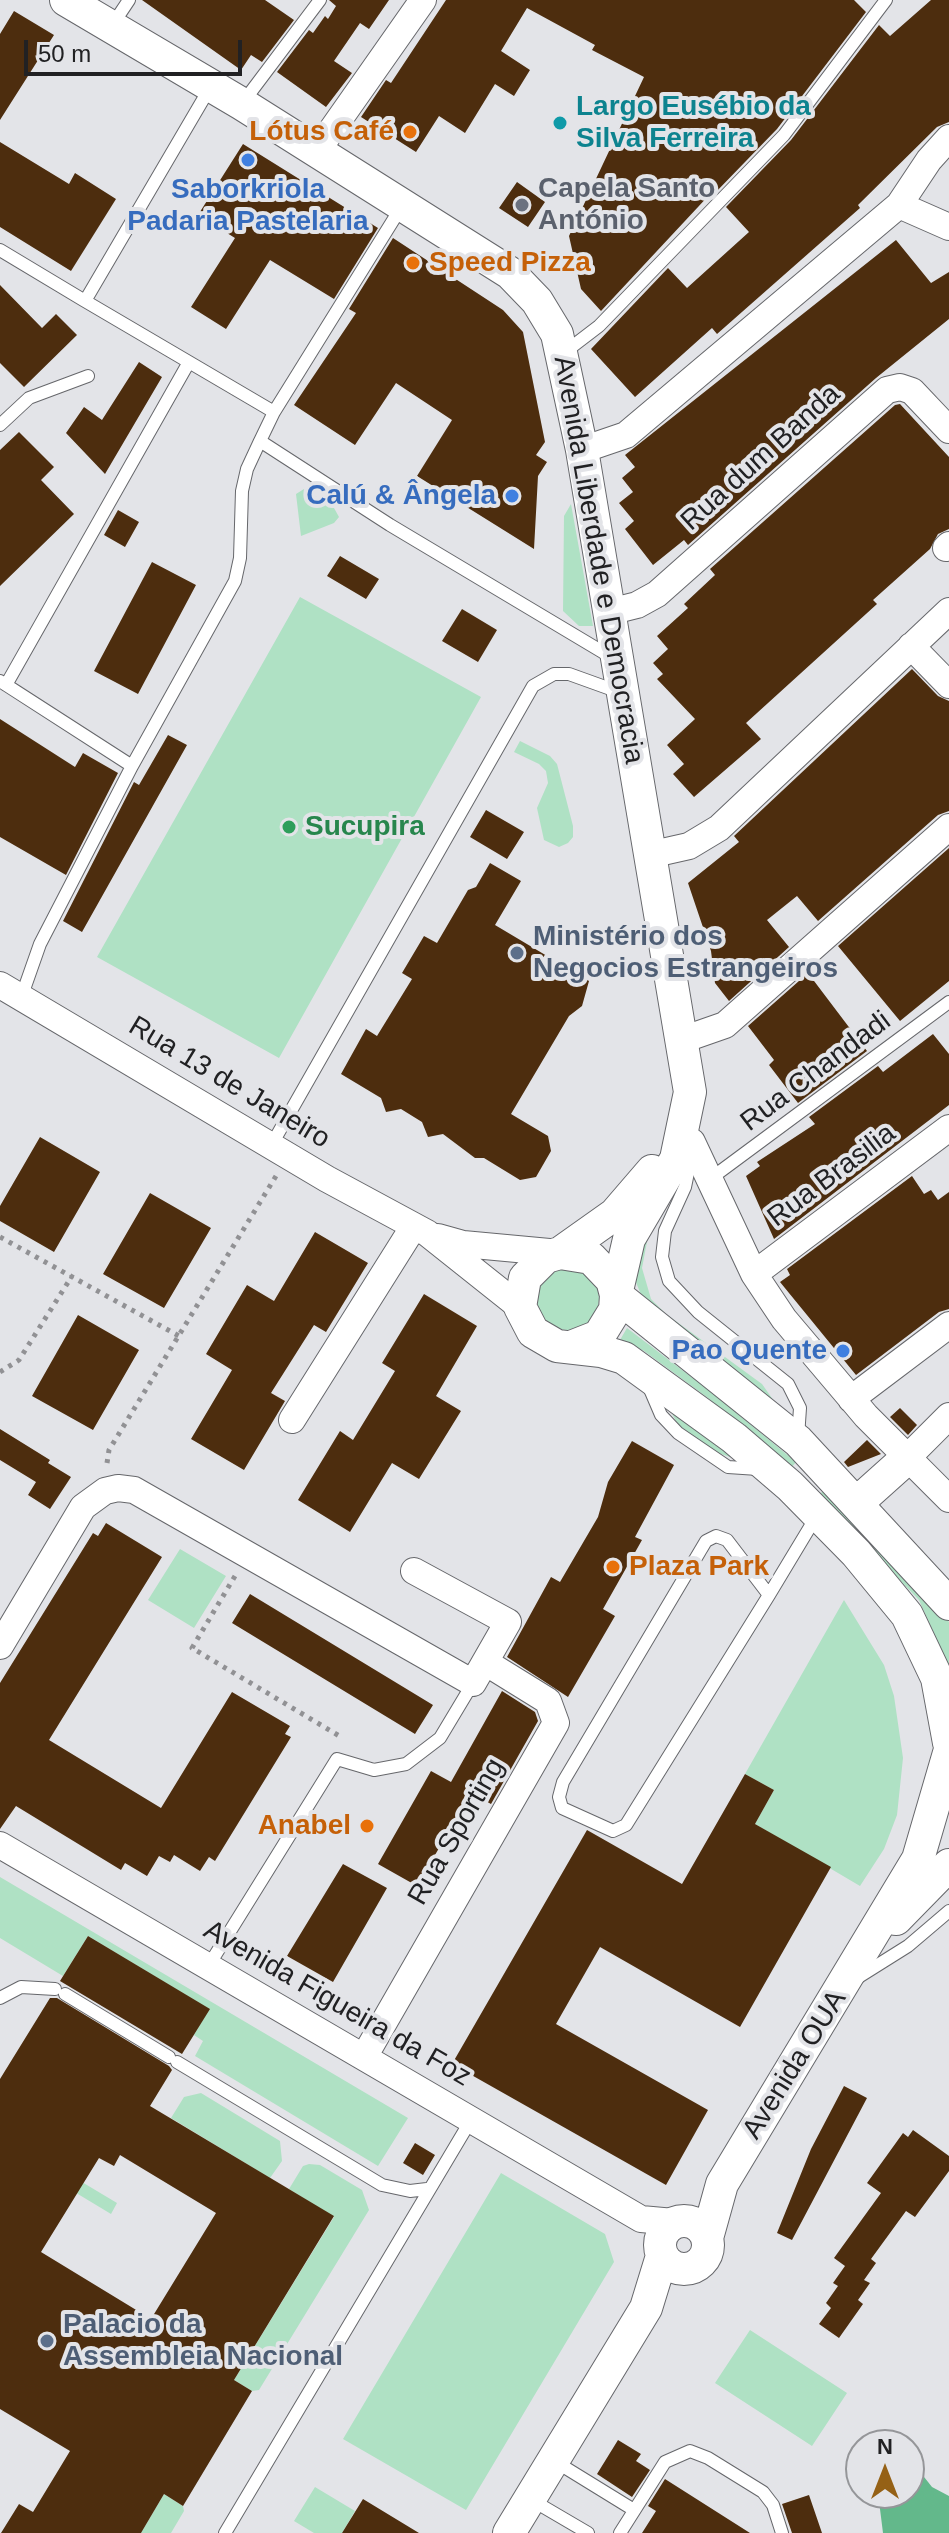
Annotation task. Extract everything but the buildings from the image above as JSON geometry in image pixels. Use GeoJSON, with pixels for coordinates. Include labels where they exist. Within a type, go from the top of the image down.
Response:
{"type":"FeatureCollection","features":[{"type":"Feature","properties":{"kind":"street","name":"Avenida Liberdade e Democracia"},"geometry":{"type":"LineString","coordinates":[[66,0],[120,13],[211,86],[404,204],[517,279],[547,316],[563,354],[582,450],[690,1092],[676,1159],[629,1239],[616,1295]]}},
{"type":"Feature","properties":{"kind":"street"},"geometry":{"type":"LineString","coordinates":[[317,151],[423,0]]}},
{"type":"Feature","properties":{"kind":"street"},"geometry":{"type":"LineString","coordinates":[[582,450],[626,435],[899,205],[929,160],[949,138]]}},
{"type":"Feature","properties":{"kind":"street"},"geometry":{"type":"LineString","coordinates":[[899,205],[949,227]]}},
{"type":"Feature","properties":{"kind":"street","name":"Rua dum Banda"},"geometry":{"type":"LineString","coordinates":[[609,612],[637,605],[657,594],[887,390],[900,387],[912,391],[949,430]]}},
{"type":"Feature","properties":{"kind":"street"},"geometry":{"type":"LineString","coordinates":[[649,855],[689,846],[719,828],[949,611]]}},
{"type":"Feature","properties":{"kind":"street"},"geometry":{"type":"LineString","coordinates":[[911,646],[949,685]]}},
{"type":"Feature","properties":{"kind":"street"},"geometry":{"type":"LineString","coordinates":[[682,1040],[725,1025],[949,827]]}},
{"type":"Feature","properties":{"kind":"street","name":"Rua 13 de Janeiro"},"geometry":{"type":"LineString","coordinates":[[11,992],[420,1230],[520,1307]]}},
{"type":"Feature","properties":{"kind":"street"},"geometry":{"type":"LineString","coordinates":[[690,1092],[667,1146],[637,1191],[615,1214],[560,1253],[534,1266],[520,1292],[520,1307],[533,1332],[544,1340],[624,1358],[734,1438],[818,1514],[895,1597],[907,1615],[937,1678],[949,1738]]}},
{"type":"Feature","properties":{"kind":"street","name":"Rua Brasilia"},"geometry":{"type":"LineString","coordinates":[[754,1274],[949,1128]]}},
{"type":"Feature","properties":{"kind":"street"},"geometry":{"type":"LineString","coordinates":[[692,1142],[754,1274],[784,1319],[851,1399],[906,1459],[949,1499]]}},
{"type":"Feature","properties":{"kind":"street"},"geometry":{"type":"LineString","coordinates":[[292,1420],[420,1230]]}},
{"type":"Feature","properties":{"kind":"street","name":"Rua 13 de Janeiro"},"geometry":{"type":"LineString","coordinates":[[420,1230],[463,1244],[560,1253]]}},
{"type":"Feature","properties":{"kind":"street"},"geometry":{"type":"LineString","coordinates":[[560,1253],[591,1258],[612,1280],[616,1295],[615,1310],[599,1336],[571,1347]]}},
{"type":"Feature","properties":{"kind":"street"},"geometry":{"type":"LineString","coordinates":[[616,1295],[798,1441],[858,1502],[949,1604]]}},
{"type":"Feature","properties":{"kind":"street"},"geometry":{"type":"LineString","coordinates":[[851,1399],[949,1325]]}},
{"type":"Feature","properties":{"kind":"street"},"geometry":{"type":"LineString","coordinates":[[858,1502],[949,1416]]}},
{"type":"Feature","properties":{"kind":"street"},"geometry":{"type":"LineString","coordinates":[[0,1646],[83,1507],[92,1498],[111,1490]]}},
{"type":"Feature","properties":{"kind":"street","name":"Rua Sporting"},"geometry":{"type":"LineString","coordinates":[[111,1490],[134,1490],[248,1555],[479,1672],[548,1701],[556,1723],[364,2057]]}},
{"type":"Feature","properties":{"kind":"street"},"geometry":{"type":"LineString","coordinates":[[414,1571],[508,1622],[479,1672]]}},
{"type":"Feature","properties":{"kind":"street","name":"Avenida OUA"},"geometry":{"type":"LineString","coordinates":[[509,2533],[646,2308],[679,2242],[722,2184],[868,1947],[918,1859],[949,1738]]}},
{"type":"Feature","properties":{"kind":"street","name":"Avenida Figueira da Foz"},"geometry":{"type":"LineString","coordinates":[[0,1845],[679,2242]]}},
{"type":"Feature","properties":{"kind":"street","name":"Avenida OUA"},"geometry":{"type":"LineString","coordinates":[[868,1947],[949,1865]]}},
{"type":"Feature","properties":{"kind":"lane"},"geometry":{"type":"LineString","coordinates":[[242,104],[320,0]]}},
{"type":"Feature","properties":{"kind":"lane"},"geometry":{"type":"LineString","coordinates":[[563,354],[599,326],[784,135],[886,0]]}},
{"type":"Feature","properties":{"kind":"lane"},"geometry":{"type":"LineString","coordinates":[[85,301],[211,86]]}},
{"type":"Feature","properties":{"kind":"lane"},"geometry":{"type":"LineString","coordinates":[[11,992],[40,944],[132,766],[235,581],[240,558],[242,491],[247,469],[274,412],[404,204]]}},
{"type":"Feature","properties":{"kind":"lane"},"geometry":{"type":"LineString","coordinates":[[0,250],[274,412]]}},
{"type":"Feature","properties":{"kind":"lane"},"geometry":{"type":"LineString","coordinates":[[132,766],[3,683],[189,362]]}},
{"type":"Feature","properties":{"kind":"lane"},"geometry":{"type":"LineString","coordinates":[[0,425],[29,398],[88,376]]}},
{"type":"Feature","properties":{"kind":"lane"},"geometry":{"type":"LineString","coordinates":[[260,441],[390,525],[540,612],[617,661]]}},
{"type":"Feature","properties":{"kind":"lane"},"geometry":{"type":"LineString","coordinates":[[280,1150],[533,686],[554,674],[569,674],[624,694]]}},
{"type":"Feature","properties":{"kind":"lane","name":"Rua Chandadi"},"geometry":{"type":"LineString","coordinates":[[710,1179],[949,1002]]}},
{"type":"Feature","properties":{"kind":"lane"},"geometry":{"type":"LineString","coordinates":[[690,1092],[690,1172],[665,1231],[664,1268],[677,1294],[788,1384],[800,1408],[798,1441]]}},
{"type":"Feature","properties":{"kind":"lane"},"geometry":{"type":"LineString","coordinates":[[769,1595],[727,1540],[716,1536],[706,1541],[563,1782],[559,1797],[562,1808],[613,1831],[626,1825],[769,1595],[818,1514]]}},
{"type":"Feature","properties":{"kind":"lane"},"geometry":{"type":"LineString","coordinates":[[209,1965],[337,1759],[374,1770],[406,1764],[440,1738],[479,1672]]}},
{"type":"Feature","properties":{"kind":"lane"},"geometry":{"type":"LineString","coordinates":[[844,1985],[908,1946],[949,1911]]}},
{"type":"Feature","properties":{"kind":"lane"},"geometry":{"type":"LineString","coordinates":[[0,1998],[21,1987],[60,1992],[382,2185],[410,2191],[427,2189]]}},
{"type":"Feature","properties":{"kind":"lane"},"geometry":{"type":"LineString","coordinates":[[225,2533],[398,2246],[427,2189],[471,2120]]}},
{"type":"Feature","properties":{"kind":"lane"},"geometry":{"type":"LineString","coordinates":[[620,2533],[665,2462],[690,2451],[708,2458],[763,2492],[773,2505],[782,2533]]}},
{"type":"Feature","properties":{"kind":"lane"},"geometry":{"type":"LineString","coordinates":[[553,2460],[634,2510]]}},
{"type":"Feature","properties":{"kind":"lane"},"geometry":{"type":"LineString","coordinates":[[530,2499],[588,2533]]}},
{"type":"Feature","properties":{"kind":"path"},"geometry":{"type":"LineString","coordinates":[[111,1490],[109,1450],[179,1336],[280,1150]]}},
{"type":"Feature","properties":{"kind":"path"},"geometry":{"type":"LineString","coordinates":[[0,1237],[179,1336]]}},
{"type":"Feature","properties":{"kind":"path"},"geometry":{"type":"LineString","coordinates":[[0,1372],[19,1360],[72,1276]]}},
{"type":"Feature","properties":{"kind":"path"},"geometry":{"type":"LineString","coordinates":[[248,1555],[192,1648],[348,1741],[337,1759]]}},
{"type":"Feature","properties":{"kind":"green space"},"geometry":{"type":"Polygon","coordinates":[[[304,489],[334,508],[339,517],[334,523],[301,536],[296,494],[304,489]]]}},
{"type":"Feature","properties":{"kind":"green space"},"geometry":{"type":"Polygon","coordinates":[[[571,504],[593,626],[579,626],[563,611],[564,516],[571,504]]]}},
{"type":"Feature","properties":{"kind":"green space","name":"Sucupira"},"geometry":{"type":"Polygon","coordinates":[[[300,597],[481,697],[279,1058],[97,957],[300,597]]]}},
{"type":"Feature","properties":{"kind":"green space"},"geometry":{"type":"Polygon","coordinates":[[[520,741],[550,756],[557,764],[573,826],[573,837],[559,847],[544,840],[537,808],[548,783],[546,771],[539,764],[514,752],[520,741]]]}},
{"type":"Feature","properties":{"kind":"green space"},"geometry":{"type":"Polygon","coordinates":[[[650,1226],[642,1268],[651,1299],[666,1314],[762,1384],[781,1411],[642,1297],[635,1280],[639,1246],[650,1226]]]}},
{"type":"Feature","properties":{"kind":"green space"},"geometry":{"type":"Polygon","coordinates":[[[568,1268],[590,1277],[599,1299],[590,1321],[568,1330],[546,1321],[537,1299],[546,1277],[568,1268]]]}},
{"type":"Feature","properties":{"kind":"green space"},"geometry":{"type":"Polygon","coordinates":[[[627,1328],[796,1462],[791,1468],[708,1398],[644,1351],[620,1340],[627,1328]]]}},
{"type":"Feature","properties":{"kind":"green space"},"geometry":{"type":"Polygon","coordinates":[[[669,1408],[742,1461],[718,1453],[678,1425],[669,1408]]]}},
{"type":"Feature","properties":{"kind":"green space"},"geometry":{"type":"Polygon","coordinates":[[[825,1490],[949,1622],[949,1667],[919,1600],[818,1495],[825,1490]]]}},
{"type":"Feature","properties":{"kind":"green space"},"geometry":{"type":"Polygon","coordinates":[[[180,1549],[226,1576],[194,1628],[148,1600],[180,1549]]]}},
{"type":"Feature","properties":{"kind":"green space"},"geometry":{"type":"Polygon","coordinates":[[[844,1600],[884,1665],[894,1696],[903,1758],[897,1815],[884,1849],[860,1886],[755,1824],[774,1790],[745,1774],[844,1600]]]}},
{"type":"Feature","properties":{"kind":"green space"},"geometry":{"type":"Polygon","coordinates":[[[0,1877],[408,2118],[378,2166],[195,2056],[203,2041],[194,2035],[209,2009],[88,1936],[63,1976],[0,1938],[0,1877]]]}},
{"type":"Feature","properties":{"kind":"green space"},"geometry":{"type":"Polygon","coordinates":[[[201,2093],[280,2141],[282,2161],[270,2178],[171,2118],[184,2097],[201,2093]]]}},
{"type":"Feature","properties":{"kind":"green space"},"geometry":{"type":"Polygon","coordinates":[[[0,2133],[117,2203],[111,2214],[0,2147],[0,2133]]]}},
{"type":"Feature","properties":{"kind":"green space"},"geometry":{"type":"Polygon","coordinates":[[[320,2165],[362,2190],[369,2210],[259,2390],[252,2391],[234,2380],[334,2217],[289,2189],[303,2166],[320,2165]]]}},
{"type":"Feature","properties":{"kind":"green space"},"geometry":{"type":"Polygon","coordinates":[[[501,2173],[605,2234],[614,2262],[466,2510],[343,2439],[501,2173]]]}},
{"type":"Feature","properties":{"kind":"green space"},"geometry":{"type":"Polygon","coordinates":[[[750,2330],[847,2393],[812,2446],[715,2383],[750,2330]]]}},
{"type":"Feature","properties":{"kind":"green space"},"geometry":{"type":"Polygon","coordinates":[[[925,2478],[932,2487],[949,2496],[949,2533],[883,2533],[880,2509],[925,2509],[925,2478]]]}},
{"type":"Feature","properties":{"kind":"green space"},"geometry":{"type":"Polygon","coordinates":[[[315,2487],[355,2511],[342,2533],[314,2533],[294,2521],[315,2487]]]}},
{"type":"Feature","properties":{"kind":"green space"},"geometry":{"type":"Polygon","coordinates":[[[164,2494],[183,2506],[184,2511],[171,2533],[141,2533],[164,2494]]]}},
{"type":"Feature","properties":{"kind":"place","name":"Largo Eusébio da Silva Ferreira"},"geometry":{"type":"Point","coordinates":[560,123]}},
{"type":"Feature","properties":{"kind":"place","name":"Lótus Café"},"geometry":{"type":"Point","coordinates":[410,132]}},
{"type":"Feature","properties":{"kind":"place","name":"Saborkriola Padaria Pastelaria"},"geometry":{"type":"Point","coordinates":[248,160]}},
{"type":"Feature","properties":{"kind":"place","name":"Capela Santo António"},"geometry":{"type":"Point","coordinates":[522,205]}},
{"type":"Feature","properties":{"kind":"place","name":"Speed Pizza"},"geometry":{"type":"Point","coordinates":[413,263]}},
{"type":"Feature","properties":{"kind":"place","name":"Calú & Ângela"},"geometry":{"type":"Point","coordinates":[512,496]}},
{"type":"Feature","properties":{"kind":"place","name":"Sucupira"},"geometry":{"type":"Point","coordinates":[289,827]}},
{"type":"Feature","properties":{"kind":"place","name":"Ministério dos Negocios Estrangeiros"},"geometry":{"type":"Point","coordinates":[517,953]}},
{"type":"Feature","properties":{"kind":"place","name":"Pao Quente"},"geometry":{"type":"Point","coordinates":[843,1351]}},
{"type":"Feature","properties":{"kind":"place","name":"Plaza Park"},"geometry":{"type":"Point","coordinates":[613,1567]}},
{"type":"Feature","properties":{"kind":"place","name":"Anabel"},"geometry":{"type":"Point","coordinates":[367,1826]}},
{"type":"Feature","properties":{"kind":"place","name":"Palacio da Assembleia Nacional"},"geometry":{"type":"Point","coordinates":[47,2341]}}]}
